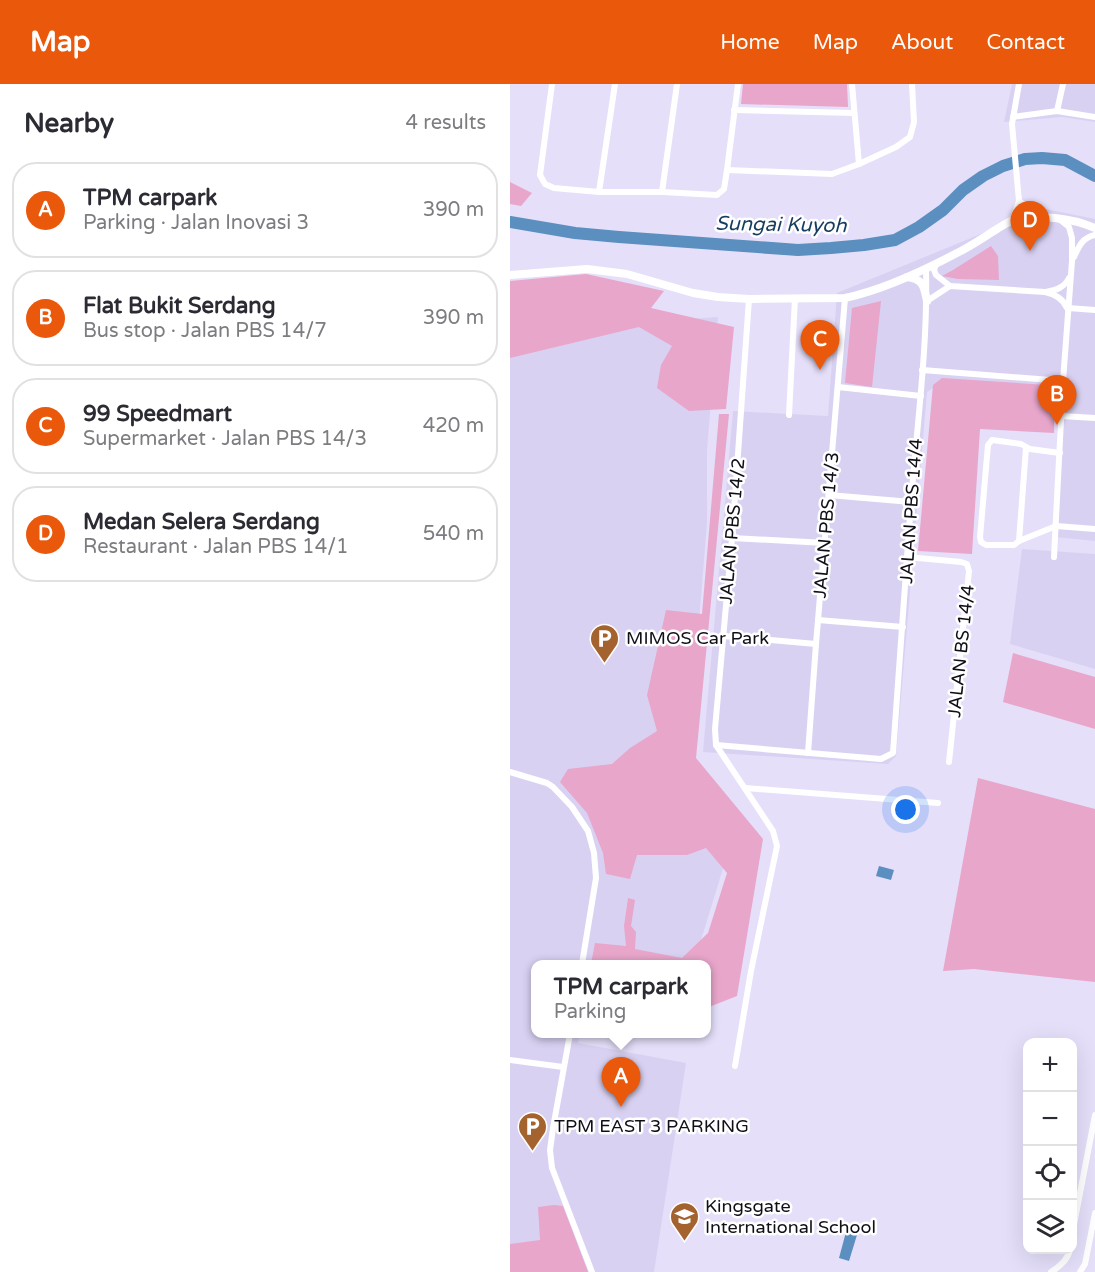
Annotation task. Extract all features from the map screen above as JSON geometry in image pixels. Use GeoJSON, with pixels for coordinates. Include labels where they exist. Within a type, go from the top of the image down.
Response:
{"type":"FeatureCollection","features":[{"type":"Feature","properties":{"kind":"street"},"geometry":{"type":"LineString","coordinates":[[552,84],[540,175],[545,183],[554,188],[599,192],[717,195],[724,189],[738,84]]}},
{"type":"Feature","properties":{"kind":"street"},"geometry":{"type":"LineString","coordinates":[[599,192],[615,84]]}},
{"type":"Feature","properties":{"kind":"street"},"geometry":{"type":"LineString","coordinates":[[662,192],[677,84]]}},
{"type":"Feature","properties":{"kind":"street"},"geometry":{"type":"LineString","coordinates":[[852,84],[859,164]]}},
{"type":"Feature","properties":{"kind":"street"},"geometry":{"type":"LineString","coordinates":[[727,170],[832,174],[896,147],[910,137],[914,122],[912,84]]}},
{"type":"Feature","properties":{"kind":"street"},"geometry":{"type":"LineString","coordinates":[[1012,221],[1019,197],[1012,120],[1019,84]]}},
{"type":"Feature","properties":{"kind":"street"},"geometry":{"type":"LineString","coordinates":[[1057,111],[1062,84]]}},
{"type":"Feature","properties":{"kind":"street"},"geometry":{"type":"LineString","coordinates":[[734,110],[854,113]]}},
{"type":"Feature","properties":{"kind":"street"},"geometry":{"type":"LineString","coordinates":[[1012,120],[1057,111],[1095,117]]}},
{"type":"Feature","properties":{"kind":"street"},"geometry":{"type":"LineString","coordinates":[[1019,197],[1041,217]]}},
{"type":"Feature","properties":{"kind":"street"},"geometry":{"type":"LineString","coordinates":[[510,275],[587,268],[627,274],[693,293],[717,297],[845,298],[936,264],[1012,221],[1041,217],[1058,218],[1095,228]]}},
{"type":"Feature","properties":{"kind":"street"},"geometry":{"type":"LineString","coordinates":[[1054,557],[1072,261],[1072,238],[1069,227],[1058,218]]}},
{"type":"Feature","properties":{"kind":"street"},"geometry":{"type":"LineString","coordinates":[[1072,261],[1080,242],[1095,235]]}},
{"type":"Feature","properties":{"kind":"street"},"geometry":{"type":"LineString","coordinates":[[936,264],[934,270],[936,275],[950,286],[1045,292],[1064,301],[1068,308]]}},
{"type":"Feature","properties":{"kind":"street","name":"JALAN PBS 14/4"},"geometry":{"type":"LineString","coordinates":[[808,753],[880,759],[893,753],[921,396],[927,301],[926,268]]}},
{"type":"Feature","properties":{"kind":"street"},"geometry":{"type":"LineString","coordinates":[[1045,292],[1066,284],[1071,276]]}},
{"type":"Feature","properties":{"kind":"street"},"geometry":{"type":"LineString","coordinates":[[906,277],[919,280],[924,287],[927,301],[950,286]]}},
{"type":"Feature","properties":{"kind":"street"},"geometry":{"type":"LineString","coordinates":[[789,414],[795,298]]}},
{"type":"Feature","properties":{"kind":"street","name":"JALAN PBS 14/3"},"geometry":{"type":"LineString","coordinates":[[808,753],[845,298]]}},
{"type":"Feature","properties":{"kind":"street","name":"JALAN PBS 14/2"},"geometry":{"type":"LineString","coordinates":[[716,745],[715,729],[732,538],[749,299]]}},
{"type":"Feature","properties":{"kind":"street"},"geometry":{"type":"LineString","coordinates":[[1068,308],[1095,310]]}},
{"type":"Feature","properties":{"kind":"street"},"geometry":{"type":"LineString","coordinates":[[922,370],[1063,381]]}},
{"type":"Feature","properties":{"kind":"street"},"geometry":{"type":"LineString","coordinates":[[838,387],[921,396]]}},
{"type":"Feature","properties":{"kind":"street"},"geometry":{"type":"LineString","coordinates":[[1061,416],[1095,418]]}},
{"type":"Feature","properties":{"kind":"street"},"geometry":{"type":"LineString","coordinates":[[1060,453],[992,440],[988,445],[981,542],[986,545],[1014,545],[1056,526],[1095,529]]}},
{"type":"Feature","properties":{"kind":"street"},"geometry":{"type":"LineString","coordinates":[[1019,541],[1026,448]]}},
{"type":"Feature","properties":{"kind":"street"},"geometry":{"type":"LineString","coordinates":[[829,495],[911,502]]}},
{"type":"Feature","properties":{"kind":"street"},"geometry":{"type":"LineString","coordinates":[[732,538],[825,543]]}},
{"type":"Feature","properties":{"kind":"street","name":"JALAN BS 14/4"},"geometry":{"type":"LineString","coordinates":[[908,557],[961,562],[967,564],[969,571],[949,762]]}},
{"type":"Feature","properties":{"kind":"street"},"geometry":{"type":"LineString","coordinates":[[818,620],[903,627]]}},
{"type":"Feature","properties":{"kind":"street"},"geometry":{"type":"LineString","coordinates":[[723,636],[816,644]]}},
{"type":"Feature","properties":{"kind":"street"},"geometry":{"type":"LineString","coordinates":[[716,745],[808,753]]}},
{"type":"Feature","properties":{"kind":"street"},"geometry":{"type":"LineString","coordinates":[[716,745],[773,831],[777,846],[751,970],[735,1066]]}},
{"type":"Feature","properties":{"kind":"street"},"geometry":{"type":"LineString","coordinates":[[510,772],[547,783],[553,787],[572,807],[588,831],[594,853],[596,878],[583,960]]}},
{"type":"Feature","properties":{"kind":"street"},"geometry":{"type":"LineString","coordinates":[[745,788],[938,803]]}},
{"type":"Feature","properties":{"kind":"street"},"geometry":{"type":"LineString","coordinates":[[569,1038],[552,1134],[550,1159],[592,1272]]}},
{"type":"Feature","properties":{"kind":"street"},"geometry":{"type":"LineString","coordinates":[[510,1060],[563,1066]]}},
{"type":"Feature","properties":{"kind":"street"},"geometry":{"type":"LineString","coordinates":[[1077,1209],[1095,1115]]}},
{"type":"Feature","properties":{"kind":"street"},"geometry":{"type":"LineString","coordinates":[[1080,1272],[1085,1264],[1095,1213]]}},
{"type":"Feature","properties":{"kind":"street"},"geometry":{"type":"LineString","coordinates":[[1051,1272],[1060,1266],[1069,1254]]}},
{"type":"Feature","properties":{"kind":"shaded area"},"geometry":{"type":"Polygon","coordinates":[[[743,84],[847,84],[848,107],[741,104],[743,84]]]}},
{"type":"Feature","properties":{"kind":"shaded area"},"geometry":{"type":"Polygon","coordinates":[[[1012,84],[1095,84],[1095,122],[1062,117],[1004,122],[1012,84]]]}},
{"type":"Feature","properties":{"kind":"shaded area"},"geometry":{"type":"Polygon","coordinates":[[[510,182],[532,193],[521,206],[510,204],[510,182]]]}},
{"type":"Feature","properties":{"kind":"shaded area"},"geometry":{"type":"Polygon","coordinates":[[[1031,206],[1095,219],[1095,541],[1055,537],[1058,386],[944,381],[927,392],[896,756],[888,764],[703,752],[733,411],[828,416],[837,293],[1010,222],[1031,206]]]}},
{"type":"Feature","properties":{"kind":"shaded area"},"geometry":{"type":"Polygon","coordinates":[[[991,246],[998,256],[999,280],[958,279],[942,276],[953,270],[991,246]]]}},
{"type":"Feature","properties":{"kind":"shaded area"},"geometry":{"type":"Polygon","coordinates":[[[586,274],[664,291],[651,308],[734,327],[726,409],[689,411],[657,388],[661,365],[672,346],[639,327],[510,358],[510,281],[586,274]]]}},
{"type":"Feature","properties":{"kind":"shaded area"},"geometry":{"type":"Polygon","coordinates":[[[881,301],[872,387],[845,383],[852,308],[881,301]]]}},
{"type":"Feature","properties":{"kind":"shaded area"},"geometry":{"type":"Polygon","coordinates":[[[718,317],[707,450],[707,523],[688,756],[735,829],[695,960],[673,960],[602,950],[599,960],[531,960],[531,1038],[579,1038],[578,1043],[686,1063],[654,1272],[510,1272],[510,326],[574,327],[718,317]]]}},
{"type":"Feature","properties":{"kind":"shaded area"},"geometry":{"type":"Polygon","coordinates":[[[942,378],[1048,385],[1055,395],[1054,433],[980,429],[972,554],[918,551],[933,385],[942,378]]]}},
{"type":"Feature","properties":{"kind":"shaded area"},"geometry":{"type":"Polygon","coordinates":[[[719,414],[729,414],[696,758],[763,839],[737,996],[711,1006],[711,960],[592,960],[595,943],[626,946],[624,926],[628,898],[635,900],[631,926],[636,932],[635,949],[682,958],[708,933],[727,873],[706,848],[687,855],[637,855],[630,879],[606,874],[603,853],[587,813],[560,782],[568,769],[612,764],[630,748],[657,731],[647,695],[666,610],[702,614],[719,414]]]}},
{"type":"Feature","properties":{"kind":"shaded area"},"geometry":{"type":"Polygon","coordinates":[[[1022,549],[1095,554],[1095,669],[1010,644],[1022,549]]]}},
{"type":"Feature","properties":{"kind":"shaded area"},"geometry":{"type":"Polygon","coordinates":[[[1013,653],[1095,677],[1095,729],[1003,702],[1013,653]]]}},
{"type":"Feature","properties":{"kind":"shaded area"},"geometry":{"type":"Polygon","coordinates":[[[978,778],[1095,809],[1095,982],[974,969],[943,971],[978,778]]]}},
{"type":"Feature","properties":{"kind":"shaded area"},"geometry":{"type":"Polygon","coordinates":[[[563,1206],[588,1272],[510,1272],[510,1244],[540,1240],[538,1207],[563,1206]]]}},
{"type":"Feature","properties":{"kind":"water"},"geometry":{"type":"Polygon","coordinates":[[[879,866],[894,870],[891,880],[876,876],[879,866]]]}},
{"type":"Feature","properties":{"kind":"water"},"geometry":{"type":"Polygon","coordinates":[[[846,1232],[857,1235],[849,1261],[839,1258],[846,1232]]]}},
{"type":"Feature","properties":{"kind":"waterway","name":"Sungai Kuyoh"},"geometry":{"type":"LineString","coordinates":[[510,222],[575,233],[619,237],[798,250],[831,248],[895,240],[943,210],[963,190],[983,176],[1025,159],[1065,160],[1095,176]]}},
{"type":"Feature","properties":{"kind":"place","name":"Medan Selera Serdang"},"geometry":{"type":"Point","coordinates":[1030,251]}},
{"type":"Feature","properties":{"kind":"place","name":"99 Speedmart"},"geometry":{"type":"Point","coordinates":[820,370]}},
{"type":"Feature","properties":{"kind":"place","name":"Flat Bukit Serdang"},"geometry":{"type":"Point","coordinates":[1057,425]}},
{"type":"Feature","properties":{"kind":"place","name":"MIMOS Car Park"},"geometry":{"type":"Point","coordinates":[605,664]}},
{"type":"Feature","properties":{"kind":"place","name":"TPM carpark"},"geometry":{"type":"Point","coordinates":[621,1107]}},
{"type":"Feature","properties":{"kind":"place","name":"TPM EAST 3 PARKING"},"geometry":{"type":"Point","coordinates":[533,1152]}},
{"type":"Feature","properties":{"kind":"place","name":"Kingsgate International School"},"geometry":{"type":"Point","coordinates":[684,1242]}}]}
